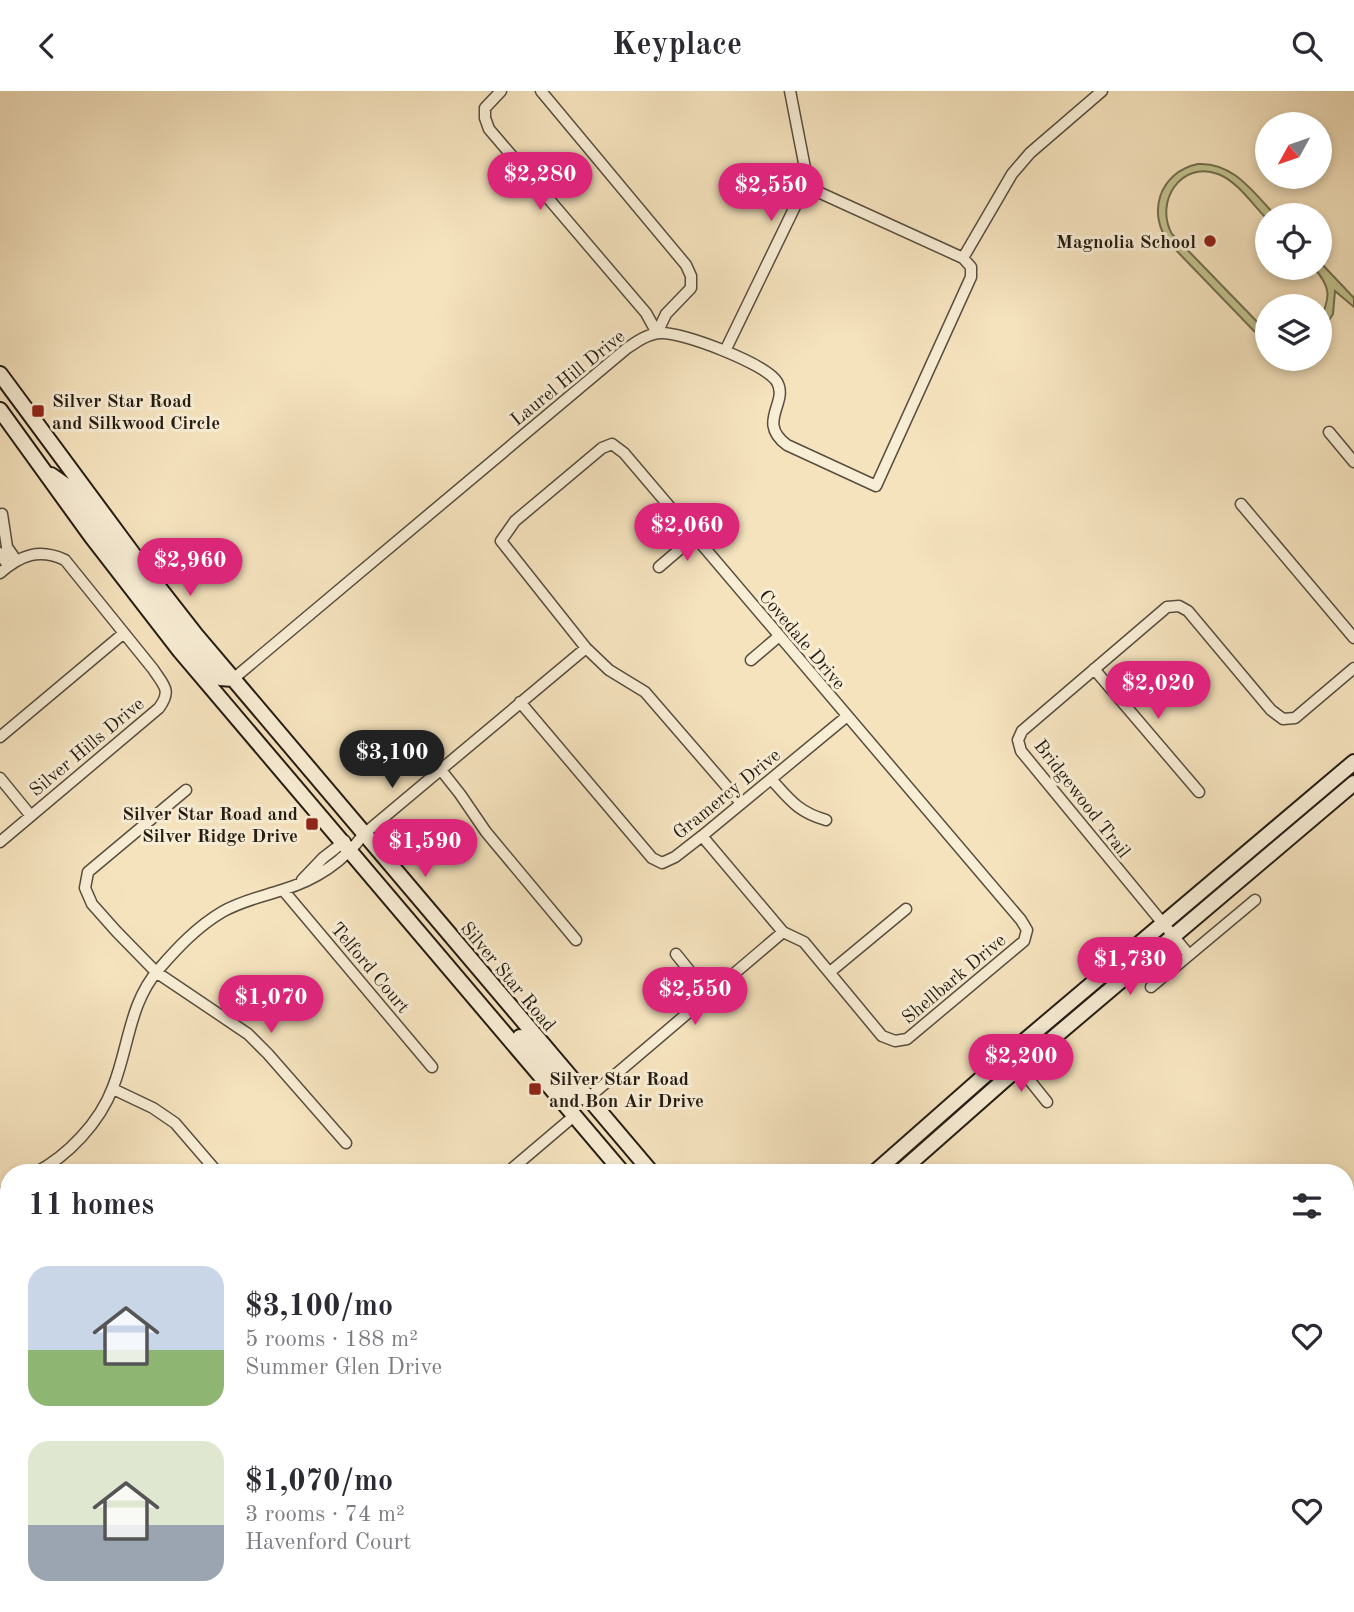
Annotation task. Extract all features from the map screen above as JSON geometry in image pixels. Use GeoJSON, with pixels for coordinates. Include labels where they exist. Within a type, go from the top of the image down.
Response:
{"type":"FeatureCollection","features":[{"type":"Feature","properties":{"kind":"main road","name":"Silver Star Road"},"geometry":{"type":"LineString","coordinates":[[2,383],[233,679],[644,1164]]}},
{"type":"Feature","properties":{"kind":"main road"},"geometry":{"type":"LineString","coordinates":[[0,410],[126,583],[180,651],[615,1164]]}},
{"type":"Feature","properties":{"kind":"main road"},"geometry":{"type":"LineString","coordinates":[[45,471],[68,487],[134,573],[160,588]]}},
{"type":"Feature","properties":{"kind":"main road"},"geometry":{"type":"LineString","coordinates":[[126,583],[147,593],[213,674],[220,678],[233,679]]}},
{"type":"Feature","properties":{"kind":"main road"},"geometry":{"type":"LineString","coordinates":[[884,1164],[1354,762]]}},
{"type":"Feature","properties":{"kind":"main road"},"geometry":{"type":"LineString","coordinates":[[910,1164],[1019,1067],[1354,783]]}},
{"type":"Feature","properties":{"kind":"main road"},"geometry":{"type":"LineString","coordinates":[[472,995],[495,1009],[573,1095],[588,1098]]}},
{"type":"Feature","properties":{"kind":"street"},"geometry":{"type":"LineString","coordinates":[[501,91],[485,108],[489,129],[646,313],[657,333]]}},
{"type":"Feature","properties":{"kind":"street"},"geometry":{"type":"LineString","coordinates":[[541,91],[686,265],[691,276],[691,288],[666,314],[657,333]]}},
{"type":"Feature","properties":{"kind":"street"},"geometry":{"type":"LineString","coordinates":[[725,351],[806,186],[806,173],[790,91]]}},
{"type":"Feature","properties":{"kind":"street"},"geometry":{"type":"LineString","coordinates":[[963,258],[996,199],[1021,163],[1102,91]]}},
{"type":"Feature","properties":{"kind":"street"},"geometry":{"type":"LineString","coordinates":[[657,333],[671,333],[725,351],[771,375],[778,383],[780,393],[773,414],[774,430],[779,439],[876,486],[971,277],[971,267],[963,258],[806,186]]}},
{"type":"Feature","properties":{"kind":"street","name":"Laurel Hill Drive"},"geometry":{"type":"LineString","coordinates":[[233,679],[626,348],[657,333]]}},
{"type":"Feature","properties":{"kind":"street"},"geometry":{"type":"LineString","coordinates":[[1329,432],[1354,462]]}},
{"type":"Feature","properties":{"kind":"street","name":"Covedale Drive"},"geometry":{"type":"LineString","coordinates":[[586,648],[501,541],[515,521],[602,448],[612,444],[624,453],[1021,920],[1027,930],[1024,941]]}},
{"type":"Feature","properties":{"kind":"street"},"geometry":{"type":"LineString","coordinates":[[1241,504],[1354,638]]}},
{"type":"Feature","properties":{"kind":"street"},"geometry":{"type":"LineString","coordinates":[[0,521],[2,514],[6,524],[8,566]]}},
{"type":"Feature","properties":{"kind":"street"},"geometry":{"type":"LineString","coordinates":[[659,567],[694,537]]}},
{"type":"Feature","properties":{"kind":"street"},"geometry":{"type":"LineString","coordinates":[[0,553],[8,566]]}},
{"type":"Feature","properties":{"kind":"street","name":"Silver Hills Drive"},"geometry":{"type":"LineString","coordinates":[[0,842],[159,708],[167,697],[166,688],[160,679],[65,560],[53,554],[32,553],[8,566]]}},
{"type":"Feature","properties":{"kind":"street","name":"Bridgewood Trail"},"geometry":{"type":"LineString","coordinates":[[1188,955],[1021,751],[1018,740],[1021,731],[1167,607],[1179,606],[1188,611],[1271,710],[1283,719],[1295,718],[1354,668]]}},
{"type":"Feature","properties":{"kind":"street"},"geometry":{"type":"LineString","coordinates":[[0,737],[124,633]]}},
{"type":"Feature","properties":{"kind":"street"},"geometry":{"type":"LineString","coordinates":[[751,660],[778,636]]}},
{"type":"Feature","properties":{"kind":"street"},"geometry":{"type":"LineString","coordinates":[[54,1164],[98,1117],[113,1089],[131,1019],[139,999],[156,972],[194,931],[223,911],[258,896],[300,883],[323,858],[363,834],[586,648],[609,670],[645,692],[741,803]]}},
{"type":"Feature","properties":{"kind":"street"},"geometry":{"type":"LineString","coordinates":[[1094,669],[1199,792]]}},
{"type":"Feature","properties":{"kind":"street","name":"Gramercy Drive"},"geometry":{"type":"LineString","coordinates":[[520,702],[652,858],[662,863],[702,837],[846,717]]}},
{"type":"Feature","properties":{"kind":"street"},"geometry":{"type":"LineString","coordinates":[[441,770],[486,832],[576,940]]}},
{"type":"Feature","properties":{"kind":"street"},"geometry":{"type":"LineString","coordinates":[[0,778],[31,816]]}},
{"type":"Feature","properties":{"kind":"street"},"geometry":{"type":"LineString","coordinates":[[771,779],[795,806],[807,814],[826,820]]}},
{"type":"Feature","properties":{"kind":"street"},"geometry":{"type":"LineString","coordinates":[[186,790],[88,872],[85,888],[92,904],[156,972],[248,1034],[346,1143]]}},
{"type":"Feature","properties":{"kind":"street","name":"Shellbark Drive"},"geometry":{"type":"LineString","coordinates":[[702,837],[783,932],[804,942],[882,1036],[895,1041],[908,1039],[1024,941]]}},
{"type":"Feature","properties":{"kind":"street","name":"Telford Court"},"geometry":{"type":"LineString","coordinates":[[283,890],[432,1067]]}},
{"type":"Feature","properties":{"kind":"street"},"geometry":{"type":"LineString","coordinates":[[1151,987],[1255,900]]}},
{"type":"Feature","properties":{"kind":"street"},"geometry":{"type":"LineString","coordinates":[[830,972],[906,909]]}},
{"type":"Feature","properties":{"kind":"street"},"geometry":{"type":"LineString","coordinates":[[588,1098],[783,932]]}},
{"type":"Feature","properties":{"kind":"street"},"geometry":{"type":"LineString","coordinates":[[676,954],[709,995]]}},
{"type":"Feature","properties":{"kind":"street"},"geometry":{"type":"LineString","coordinates":[[1019,1067],[1047,1102]]}},
{"type":"Feature","properties":{"kind":"street"},"geometry":{"type":"LineString","coordinates":[[113,1089],[153,1108],[174,1123],[210,1164]]}},
{"type":"Feature","properties":{"kind":"street"},"geometry":{"type":"LineString","coordinates":[[517,1164],[573,1116]]}},
{"type":"Feature","properties":{"kind":"green space"},"geometry":{"type":"Polygon","coordinates":[[[1198,164],[1222,168],[1241,180],[1264,203],[1255,203],[1255,206],[1225,177],[1205,171],[1182,178],[1174,187],[1166,209],[1172,234],[1255,320],[1255,332],[1170,244],[1163,232],[1158,208],[1160,196],[1174,176],[1198,164]]]}},
{"type":"Feature","properties":{"kind":"green space"},"geometry":{"type":"Polygon","coordinates":[[[1332,275],[1354,298],[1354,307],[1335,291],[1332,316],[1332,294],[1328,294],[1323,280],[1332,280],[1332,275]]]}},
{"type":"Feature","properties":{"kind":"place","name":"Magnolia School"},"geometry":{"type":"Point","coordinates":[1210,241]}},
{"type":"Feature","properties":{"kind":"place","name":"Silver Star Road and Silkwood Circle"},"geometry":{"type":"Point","coordinates":[38,411]}},
{"type":"Feature","properties":{"kind":"place","name":"Silver Star Road and Silver Ridge Drive"},"geometry":{"type":"Point","coordinates":[312,824]}},
{"type":"Feature","properties":{"kind":"place","name":"Silver Star Road and Bon Air Drive"},"geometry":{"type":"Point","coordinates":[535,1089]}}]}
